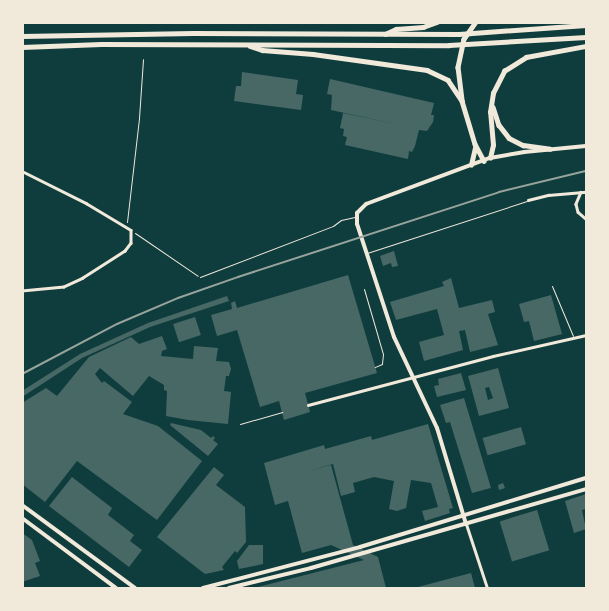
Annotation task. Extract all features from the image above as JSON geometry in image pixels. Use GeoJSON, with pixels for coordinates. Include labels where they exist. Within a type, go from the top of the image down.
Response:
{"type":"FeatureCollection","features":[{"type":"Feature","properties":{"kind":"highway"},"geometry":{"type":"LineString","coordinates":[[382,35],[396,29],[423,27],[437,22]]}},
{"type":"Feature","properties":{"kind":"highway"},"geometry":{"type":"LineString","coordinates":[[471,165],[476,152],[475,144],[462,101],[458,67],[464,39],[476,22]]}},
{"type":"Feature","properties":{"kind":"highway"},"geometry":{"type":"LineString","coordinates":[[22,36],[173,33],[459,34],[586,25]]}},
{"type":"Feature","properties":{"kind":"highway"},"geometry":{"type":"LineString","coordinates":[[22,47],[101,44],[449,45],[586,37]]}},
{"type":"Feature","properties":{"kind":"highway"},"geometry":{"type":"LineString","coordinates":[[246,45],[262,50],[313,54],[427,70],[448,80],[462,101]]}},
{"type":"Feature","properties":{"kind":"highway"},"geometry":{"type":"LineString","coordinates":[[490,158],[493,145],[490,112],[499,78],[513,63],[526,57],[586,46]]}},
{"type":"Feature","properties":{"kind":"highway"},"geometry":{"type":"LineString","coordinates":[[492,101],[496,119],[509,138],[523,145],[550,149]]}},
{"type":"Feature","properties":{"kind":"highway"},"geometry":{"type":"LineString","coordinates":[[475,144],[484,160]]}},
{"type":"Feature","properties":{"kind":"main road"},"geometry":{"type":"LineString","coordinates":[[466,524],[437,428],[398,350],[356,217],[360,209],[366,204],[490,158],[586,146]]}},
{"type":"Feature","properties":{"kind":"main road"},"geometry":{"type":"LineString","coordinates":[[203,588],[360,547],[586,478]]}},
{"type":"Feature","properties":{"kind":"main road"},"geometry":{"type":"LineString","coordinates":[[229,588],[311,568],[586,489]]}},
{"type":"Feature","properties":{"kind":"main road"},"geometry":{"type":"LineString","coordinates":[[22,505],[135,588]]}},
{"type":"Feature","properties":{"kind":"main road"},"geometry":{"type":"LineString","coordinates":[[22,518],[116,588]]}},
{"type":"Feature","properties":{"kind":"street"},"geometry":{"type":"LineString","coordinates":[[22,291],[64,287],[83,278],[125,251],[131,244],[131,230],[86,203],[23,172]]}},
{"type":"Feature","properties":{"kind":"street"},"geometry":{"type":"LineString","coordinates":[[581,192],[576,204],[578,212],[586,219]]}},
{"type":"Feature","properties":{"kind":"street"},"geometry":{"type":"LineString","coordinates":[[528,200],[548,195],[586,192]]}},
{"type":"Feature","properties":{"kind":"street"},"geometry":{"type":"LineString","coordinates":[[308,406],[586,335]]}},
{"type":"Feature","properties":{"kind":"street"},"geometry":{"type":"LineString","coordinates":[[466,524],[487,588]]}},
{"type":"Feature","properties":{"kind":"lane"},"geometry":{"type":"LineString","coordinates":[[367,254],[528,200]]}},
{"type":"Feature","properties":{"kind":"lane"},"geometry":{"type":"LineString","coordinates":[[200,277],[333,226],[341,220],[356,217]]}},
{"type":"Feature","properties":{"kind":"lane"},"geometry":{"type":"LineString","coordinates":[[552,286],[574,337]]}},
{"type":"Feature","properties":{"kind":"lane"},"geometry":{"type":"LineString","coordinates":[[364,289],[383,354],[382,364],[375,366]]}},
{"type":"Feature","properties":{"kind":"lane"},"geometry":{"type":"LineString","coordinates":[[240,424],[282,412]]}},
{"type":"Feature","properties":{"kind":"path"},"geometry":{"type":"LineString","coordinates":[[143,59],[132,193],[130,211],[126,220],[131,230],[200,277]]}},
{"type":"Feature","properties":{"kind":"building"},"geometry":{"type":"Polygon","coordinates":[[[242,72],[298,80],[296,94],[303,95],[301,110],[234,101],[236,86],[241,86],[242,72]]]}},
{"type":"Feature","properties":{"kind":"building"},"geometry":{"type":"Polygon","coordinates":[[[330,79],[434,103],[431,115],[434,115],[433,122],[427,131],[419,130],[415,146],[412,152],[409,151],[408,159],[345,145],[347,137],[343,136],[344,129],[340,128],[343,113],[400,125],[331,110],[332,95],[327,94],[330,79]]]}},
{"type":"Feature","properties":{"kind":"building"},"geometry":{"type":"Polygon","coordinates":[[[394,251],[398,266],[392,267],[391,263],[383,266],[380,256],[394,251]]]}},
{"type":"Feature","properties":{"kind":"building"},"geometry":{"type":"Polygon","coordinates":[[[348,275],[377,373],[305,393],[310,412],[284,420],[279,401],[260,407],[237,330],[217,336],[211,315],[232,309],[231,303],[235,301],[237,308],[348,275]]]}},
{"type":"Feature","properties":{"kind":"building"},"geometry":{"type":"Polygon","coordinates":[[[451,278],[459,308],[492,300],[495,312],[488,314],[498,345],[470,352],[465,330],[459,331],[463,350],[424,361],[419,342],[444,335],[437,309],[396,320],[390,302],[444,286],[442,282],[451,278]]]}},
{"type":"Feature","properties":{"kind":"building"},"geometry":{"type":"Polygon","coordinates":[[[551,295],[562,334],[534,341],[529,321],[524,322],[519,304],[551,295]]]}},
{"type":"Feature","properties":{"kind":"building"},"geometry":{"type":"Polygon","coordinates":[[[227,296],[229,301],[150,327],[82,358],[22,397],[22,391],[80,354],[148,323],[227,296]]]}},
{"type":"Feature","properties":{"kind":"building"},"geometry":{"type":"Polygon","coordinates":[[[195,317],[201,335],[179,342],[173,324],[195,317]]]}},
{"type":"Feature","properties":{"kind":"building"},"geometry":{"type":"Polygon","coordinates":[[[162,336],[167,349],[162,351],[161,356],[193,359],[194,346],[218,348],[216,361],[229,362],[231,369],[229,376],[226,376],[224,391],[231,392],[228,424],[188,420],[166,416],[167,391],[164,390],[164,385],[149,376],[133,396],[100,368],[95,374],[102,383],[104,381],[132,402],[123,414],[158,426],[202,461],[157,520],[77,461],[45,502],[22,484],[22,403],[46,388],[57,396],[89,357],[131,337],[139,344],[162,336]]]}},
{"type":"Feature","properties":{"kind":"building"},"geometry":{"type":"Polygon","coordinates":[[[498,368],[509,408],[479,416],[468,376],[498,368]],[[489,387],[485,388],[488,400],[493,398],[489,387]]]}},
{"type":"Feature","properties":{"kind":"building"},"geometry":{"type":"Polygon","coordinates":[[[461,373],[466,390],[437,397],[434,386],[439,385],[438,379],[461,373]]]}},
{"type":"Feature","properties":{"kind":"building"},"geometry":{"type":"Polygon","coordinates":[[[464,398],[491,488],[472,493],[450,422],[446,423],[440,405],[464,398]]]}},
{"type":"Feature","properties":{"kind":"building"},"geometry":{"type":"Polygon","coordinates":[[[171,423],[201,430],[211,438],[213,436],[215,438],[213,440],[218,444],[208,456],[170,425],[171,423]]]}},
{"type":"Feature","properties":{"kind":"building"},"geometry":{"type":"Polygon","coordinates":[[[428,424],[453,508],[449,509],[450,513],[425,521],[422,511],[438,507],[431,483],[411,480],[406,508],[397,511],[389,509],[394,481],[374,477],[353,483],[355,492],[341,496],[333,464],[308,471],[331,465],[353,545],[378,557],[386,588],[254,588],[364,560],[331,545],[302,553],[288,501],[275,505],[264,463],[324,445],[325,449],[371,436],[372,440],[428,424]]]}},
{"type":"Feature","properties":{"kind":"building"},"geometry":{"type":"Polygon","coordinates":[[[521,427],[526,444],[488,455],[483,438],[521,427]]]}},
{"type":"Feature","properties":{"kind":"building"},"geometry":{"type":"Polygon","coordinates":[[[214,467],[224,475],[216,485],[245,507],[246,542],[237,553],[235,551],[222,567],[224,570],[205,574],[157,537],[214,467]]]}},
{"type":"Feature","properties":{"kind":"building"},"geometry":{"type":"Polygon","coordinates":[[[72,477],[112,508],[108,515],[134,535],[130,541],[142,550],[129,567],[49,506],[72,477]]]}},
{"type":"Feature","properties":{"kind":"building"},"geometry":{"type":"Polygon","coordinates":[[[503,483],[505,488],[499,490],[498,485],[503,483]]]}},
{"type":"Feature","properties":{"kind":"building"},"geometry":{"type":"Polygon","coordinates":[[[586,494],[586,509],[582,510],[586,529],[574,533],[565,501],[586,494]]]}},
{"type":"Feature","properties":{"kind":"building"},"geometry":{"type":"Polygon","coordinates":[[[537,510],[549,550],[512,562],[500,521],[537,510]]]}},
{"type":"Feature","properties":{"kind":"building"},"geometry":{"type":"Polygon","coordinates":[[[22,533],[32,540],[40,561],[35,563],[40,576],[22,582],[22,533]]]}},
{"type":"Feature","properties":{"kind":"building"},"geometry":{"type":"Polygon","coordinates":[[[249,545],[263,545],[263,564],[239,569],[237,561],[249,545]]]}},
{"type":"Feature","properties":{"kind":"building"},"geometry":{"type":"Polygon","coordinates":[[[471,573],[475,588],[414,588],[471,573]]]}},
{"type":"Feature","properties":{"kind":"railway"},"geometry":{"type":"LineString","coordinates":[[22,374],[117,324],[178,298],[499,192],[586,171]]}}]}
